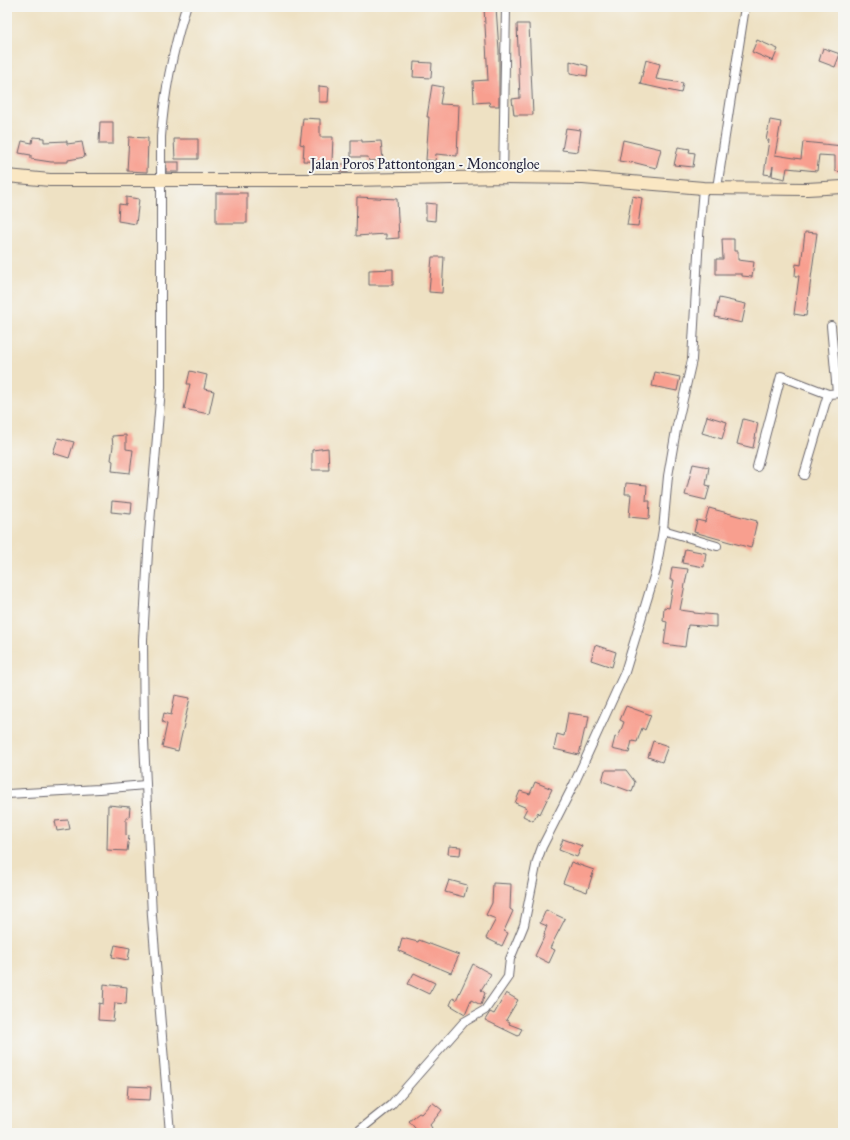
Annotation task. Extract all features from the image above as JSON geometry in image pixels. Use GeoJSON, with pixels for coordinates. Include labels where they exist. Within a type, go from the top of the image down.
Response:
{"type":"FeatureCollection","features":[{"type":"Feature","properties":{"kind":"street"},"geometry":{"type":"LineString","coordinates":[[170,1133],[152,916],[145,785],[143,640],[149,535],[161,388],[161,179],[163,112],[175,44],[186,7]]}},
{"type":"Feature","properties":{"kind":"street"},"geometry":{"type":"LineString","coordinates":[[503,177],[506,7]]}},
{"type":"Feature","properties":{"kind":"street"},"geometry":{"type":"LineString","coordinates":[[717,188],[745,7]]}},
{"type":"Feature","properties":{"kind":"street","name":"Jalan Poros Pattontongan - Moncongloe"},"geometry":{"type":"LineString","coordinates":[[7,176],[50,180],[353,180],[503,177],[583,178],[703,188],[807,190],[843,187]]}},
{"type":"Feature","properties":{"kind":"street"},"geometry":{"type":"LineString","coordinates":[[356,1133],[391,1105],[464,1022],[485,1010],[508,978],[510,959],[524,925],[537,861],[542,847],[577,778],[625,672],[636,641],[656,570],[663,530],[668,476],[676,430],[692,360],[698,236],[703,188]]}},
{"type":"Feature","properties":{"kind":"street"},"geometry":{"type":"LineString","coordinates":[[757,467],[781,376],[828,394],[840,393],[831,326]]}},
{"type":"Feature","properties":{"kind":"street"},"geometry":{"type":"LineString","coordinates":[[804,475],[828,394]]}},
{"type":"Feature","properties":{"kind":"street"},"geometry":{"type":"LineString","coordinates":[[663,530],[717,546]]}},
{"type":"Feature","properties":{"kind":"street"},"geometry":{"type":"LineString","coordinates":[[7,794],[99,790],[145,785]]}},
{"type":"Feature","properties":{"kind":"building"},"geometry":{"type":"Polygon","coordinates":[[[484,7],[496,7],[499,50],[499,106],[490,106],[489,102],[474,103],[473,81],[488,80],[484,7]]]}},
{"type":"Feature","properties":{"kind":"building"},"geometry":{"type":"Polygon","coordinates":[[[517,24],[529,24],[533,115],[514,115],[512,99],[520,98],[517,24]]]}},
{"type":"Feature","properties":{"kind":"building"},"geometry":{"type":"Polygon","coordinates":[[[757,40],[778,49],[773,61],[752,52],[757,40]]]}},
{"type":"Feature","properties":{"kind":"building"},"geometry":{"type":"Polygon","coordinates":[[[823,48],[840,54],[835,67],[819,61],[823,48]]]}},
{"type":"Feature","properties":{"kind":"building"},"geometry":{"type":"Polygon","coordinates":[[[646,60],[660,64],[656,79],[683,83],[681,93],[640,84],[646,60]]]}},
{"type":"Feature","properties":{"kind":"building"},"geometry":{"type":"Polygon","coordinates":[[[570,61],[588,66],[587,76],[570,73],[570,61]]]}},
{"type":"Feature","properties":{"kind":"building"},"geometry":{"type":"Polygon","coordinates":[[[414,62],[432,63],[431,78],[413,77],[414,62]]]}},
{"type":"Feature","properties":{"kind":"building"},"geometry":{"type":"Polygon","coordinates":[[[432,85],[443,87],[440,104],[459,105],[457,156],[436,154],[435,161],[426,160],[429,117],[427,117],[432,85]]]}},
{"type":"Feature","properties":{"kind":"building"},"geometry":{"type":"Polygon","coordinates":[[[319,86],[329,87],[328,102],[319,102],[319,86]]]}},
{"type":"Feature","properties":{"kind":"building"},"geometry":{"type":"Polygon","coordinates":[[[303,118],[320,119],[320,137],[333,137],[332,162],[303,161],[304,145],[300,144],[303,118]]]}},
{"type":"Feature","properties":{"kind":"building"},"geometry":{"type":"Polygon","coordinates":[[[770,120],[781,122],[775,155],[801,159],[803,142],[843,146],[843,172],[835,171],[835,156],[819,155],[817,171],[787,168],[785,179],[772,176],[773,166],[771,175],[764,174],[769,140],[766,140],[770,120]]]}},
{"type":"Feature","properties":{"kind":"building"},"geometry":{"type":"Polygon","coordinates":[[[100,122],[113,122],[113,144],[99,144],[100,122]]]}},
{"type":"Feature","properties":{"kind":"building"},"geometry":{"type":"Polygon","coordinates":[[[566,128],[581,130],[578,152],[562,150],[566,128]]]}},
{"type":"Feature","properties":{"kind":"building"},"geometry":{"type":"Polygon","coordinates":[[[33,137],[44,138],[44,142],[67,141],[67,144],[82,142],[85,157],[68,160],[68,162],[51,162],[31,159],[31,155],[19,153],[22,141],[32,143],[33,137]]]}},
{"type":"Feature","properties":{"kind":"building"},"geometry":{"type":"Polygon","coordinates":[[[129,137],[148,138],[147,172],[127,171],[129,137]]]}},
{"type":"Feature","properties":{"kind":"building"},"geometry":{"type":"Polygon","coordinates":[[[174,139],[198,139],[198,159],[175,159],[174,139]]]}},
{"type":"Feature","properties":{"kind":"building"},"geometry":{"type":"Polygon","coordinates":[[[351,140],[362,140],[362,142],[381,141],[383,160],[369,161],[368,157],[351,157],[351,140]]]}},
{"type":"Feature","properties":{"kind":"building"},"geometry":{"type":"Polygon","coordinates":[[[623,140],[661,149],[656,168],[632,162],[619,161],[623,140]]]}},
{"type":"Feature","properties":{"kind":"building"},"geometry":{"type":"Polygon","coordinates":[[[678,147],[690,149],[689,152],[695,153],[693,167],[674,165],[678,147]]]}},
{"type":"Feature","properties":{"kind":"building"},"geometry":{"type":"Polygon","coordinates":[[[166,162],[179,162],[179,172],[166,172],[166,162]]]}},
{"type":"Feature","properties":{"kind":"building"},"geometry":{"type":"Polygon","coordinates":[[[340,164],[348,164],[348,172],[340,172],[340,164]]]}},
{"type":"Feature","properties":{"kind":"building"},"geometry":{"type":"Polygon","coordinates":[[[216,193],[247,193],[247,223],[216,223],[216,193]]]}},
{"type":"Feature","properties":{"kind":"building"},"geometry":{"type":"Polygon","coordinates":[[[632,196],[642,198],[638,226],[627,225],[632,196]]]}},
{"type":"Feature","properties":{"kind":"building"},"geometry":{"type":"Polygon","coordinates":[[[126,197],[139,199],[136,224],[118,221],[119,204],[126,205],[126,197]]]}},
{"type":"Feature","properties":{"kind":"building"},"geometry":{"type":"Polygon","coordinates":[[[357,197],[397,199],[399,238],[386,239],[386,234],[356,236],[357,197]]]}},
{"type":"Feature","properties":{"kind":"building"},"geometry":{"type":"Polygon","coordinates":[[[426,203],[436,204],[435,221],[426,220],[426,203]]]}},
{"type":"Feature","properties":{"kind":"building"},"geometry":{"type":"Polygon","coordinates":[[[805,232],[817,233],[806,316],[794,314],[799,276],[795,276],[796,264],[801,265],[805,232]]]}},
{"type":"Feature","properties":{"kind":"building"},"geometry":{"type":"Polygon","coordinates":[[[722,239],[734,239],[734,251],[738,251],[738,260],[754,262],[752,277],[742,276],[742,274],[716,274],[716,259],[723,259],[722,239]]]}},
{"type":"Feature","properties":{"kind":"building"},"geometry":{"type":"Polygon","coordinates":[[[432,257],[444,257],[442,293],[429,292],[432,257]]]}},
{"type":"Feature","properties":{"kind":"building"},"geometry":{"type":"Polygon","coordinates":[[[393,269],[393,285],[369,285],[369,270],[393,269]]]}},
{"type":"Feature","properties":{"kind":"building"},"geometry":{"type":"Polygon","coordinates":[[[719,298],[746,304],[742,323],[715,317],[719,298]]]}},
{"type":"Feature","properties":{"kind":"building"},"geometry":{"type":"Polygon","coordinates":[[[190,371],[207,375],[204,389],[214,391],[209,414],[184,409],[190,384],[187,384],[190,371]]]}},
{"type":"Feature","properties":{"kind":"building"},"geometry":{"type":"Polygon","coordinates":[[[655,372],[680,377],[677,391],[652,386],[655,372]]]}},
{"type":"Feature","properties":{"kind":"building"},"geometry":{"type":"Polygon","coordinates":[[[707,416],[727,422],[722,439],[702,433],[707,416]]]}},
{"type":"Feature","properties":{"kind":"building"},"geometry":{"type":"Polygon","coordinates":[[[743,419],[758,423],[753,448],[737,444],[743,419]]]}},
{"type":"Feature","properties":{"kind":"building"},"geometry":{"type":"Polygon","coordinates":[[[126,435],[126,449],[133,450],[130,473],[112,471],[112,436],[126,435]]]}},
{"type":"Feature","properties":{"kind":"building"},"geometry":{"type":"Polygon","coordinates":[[[58,438],[74,442],[69,458],[53,453],[58,438]]]}},
{"type":"Feature","properties":{"kind":"building"},"geometry":{"type":"Polygon","coordinates":[[[328,448],[329,470],[312,470],[312,450],[328,448]]]}},
{"type":"Feature","properties":{"kind":"building"},"geometry":{"type":"Polygon","coordinates":[[[693,464],[709,467],[706,485],[710,486],[706,500],[685,495],[693,464]]]}},
{"type":"Feature","properties":{"kind":"building"},"geometry":{"type":"Polygon","coordinates":[[[626,483],[647,485],[646,501],[650,501],[649,519],[629,517],[631,494],[625,494],[626,483]]]}},
{"type":"Feature","properties":{"kind":"building"},"geometry":{"type":"Polygon","coordinates":[[[112,501],[132,503],[131,514],[111,512],[112,501]]]}},
{"type":"Feature","properties":{"kind":"building"},"geometry":{"type":"Polygon","coordinates":[[[709,508],[757,521],[751,548],[694,532],[697,520],[705,522],[709,508]]]}},
{"type":"Feature","properties":{"kind":"building"},"geometry":{"type":"Polygon","coordinates":[[[685,549],[706,553],[704,567],[682,563],[685,549]]]}},
{"type":"Feature","properties":{"kind":"building"},"geometry":{"type":"Polygon","coordinates":[[[672,567],[688,569],[680,610],[716,615],[716,627],[688,625],[685,647],[664,644],[667,622],[663,621],[664,607],[669,608],[674,580],[670,580],[672,567]]]}},
{"type":"Feature","properties":{"kind":"building"},"geometry":{"type":"Polygon","coordinates":[[[595,645],[616,652],[612,667],[591,660],[595,645]]]}},
{"type":"Feature","properties":{"kind":"building"},"geometry":{"type":"Polygon","coordinates":[[[175,695],[190,698],[178,751],[162,747],[167,724],[162,722],[164,713],[171,715],[175,695]]]}},
{"type":"Feature","properties":{"kind":"building"},"geometry":{"type":"Polygon","coordinates":[[[626,706],[651,715],[645,730],[642,728],[637,742],[632,741],[629,753],[612,749],[615,737],[618,738],[624,722],[620,720],[626,706]]]}},
{"type":"Feature","properties":{"kind":"building"},"geometry":{"type":"Polygon","coordinates":[[[568,713],[589,716],[579,755],[554,749],[557,734],[564,736],[568,713]]]}},
{"type":"Feature","properties":{"kind":"building"},"geometry":{"type":"Polygon","coordinates":[[[653,741],[668,746],[662,762],[648,757],[653,741]]]}},
{"type":"Feature","properties":{"kind":"building"},"geometry":{"type":"Polygon","coordinates":[[[605,770],[626,770],[635,782],[632,792],[602,781],[605,770]]]}},
{"type":"Feature","properties":{"kind":"building"},"geometry":{"type":"Polygon","coordinates":[[[535,782],[552,789],[540,814],[538,812],[533,821],[523,816],[527,808],[515,803],[520,791],[530,794],[535,782]]]}},
{"type":"Feature","properties":{"kind":"building"},"geometry":{"type":"Polygon","coordinates":[[[108,805],[130,807],[129,818],[126,818],[126,835],[129,836],[127,851],[107,850],[108,805]]]}},
{"type":"Feature","properties":{"kind":"building"},"geometry":{"type":"Polygon","coordinates":[[[68,820],[70,829],[57,831],[55,821],[68,820]]]}},
{"type":"Feature","properties":{"kind":"building"},"geometry":{"type":"Polygon","coordinates":[[[563,839],[582,846],[577,857],[559,850],[563,839]]]}},
{"type":"Feature","properties":{"kind":"building"},"geometry":{"type":"Polygon","coordinates":[[[449,846],[461,847],[460,855],[448,854],[449,846]]]}},
{"type":"Feature","properties":{"kind":"building"},"geometry":{"type":"Polygon","coordinates":[[[571,862],[594,870],[587,892],[563,883],[571,862]]]}},
{"type":"Feature","properties":{"kind":"building"},"geometry":{"type":"Polygon","coordinates":[[[449,880],[467,885],[464,897],[445,892],[449,880]]]}},
{"type":"Feature","properties":{"kind":"building"},"geometry":{"type":"Polygon","coordinates":[[[493,883],[511,884],[510,909],[513,911],[504,931],[508,933],[502,946],[486,938],[496,919],[486,915],[492,903],[493,883]]]}},
{"type":"Feature","properties":{"kind":"building"},"geometry":{"type":"Polygon","coordinates":[[[546,910],[565,919],[550,948],[555,950],[549,963],[535,956],[545,935],[547,926],[540,923],[546,910]]]}},
{"type":"Feature","properties":{"kind":"building"},"geometry":{"type":"Polygon","coordinates":[[[402,938],[418,942],[419,940],[459,955],[451,973],[399,951],[402,938]]]}},
{"type":"Feature","properties":{"kind":"building"},"geometry":{"type":"Polygon","coordinates":[[[115,945],[130,948],[128,960],[112,957],[115,945]]]}},
{"type":"Feature","properties":{"kind":"building"},"geometry":{"type":"Polygon","coordinates":[[[473,964],[491,974],[481,990],[485,993],[481,1005],[471,1000],[465,1014],[450,1005],[453,998],[456,1000],[473,964]]]}},
{"type":"Feature","properties":{"kind":"building"},"geometry":{"type":"Polygon","coordinates":[[[414,973],[435,983],[429,994],[408,984],[414,973]]]}},
{"type":"Feature","properties":{"kind":"building"},"geometry":{"type":"Polygon","coordinates":[[[104,984],[127,987],[126,1004],[115,1003],[113,1021],[98,1020],[99,1003],[103,1004],[104,984]]]}},
{"type":"Feature","properties":{"kind":"building"},"geometry":{"type":"Polygon","coordinates":[[[506,993],[518,1000],[506,1020],[510,1022],[509,1024],[522,1029],[518,1036],[485,1020],[490,1012],[494,1014],[506,993]]]}},
{"type":"Feature","properties":{"kind":"building"},"geometry":{"type":"Polygon","coordinates":[[[128,1086],[151,1087],[150,1100],[127,1099],[128,1086]]]}},
{"type":"Feature","properties":{"kind":"building"},"geometry":{"type":"Polygon","coordinates":[[[432,1102],[442,1110],[430,1125],[432,1128],[427,1133],[419,1133],[409,1121],[419,1113],[421,1114],[432,1102]]]}}]}
